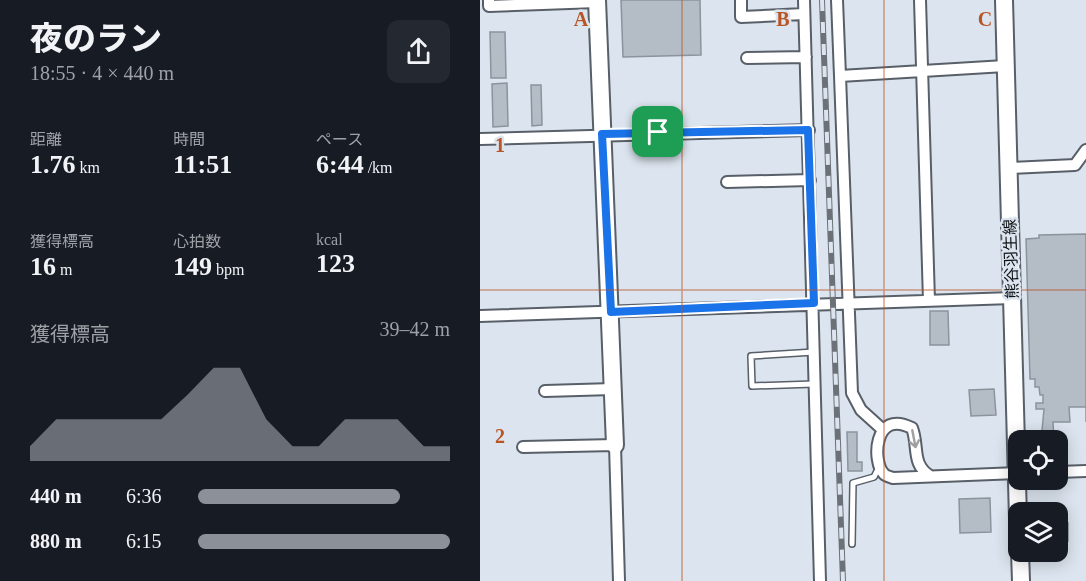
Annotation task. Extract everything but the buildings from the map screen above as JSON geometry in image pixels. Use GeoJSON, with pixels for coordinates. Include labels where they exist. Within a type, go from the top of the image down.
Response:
{"type":"FeatureCollection","features":[{"type":"Feature","properties":{"kind":"main road","name":"熊谷羽生線"},"geometry":{"type":"LineString","coordinates":[[1004,0],[1017,430]]}},
{"type":"Feature","properties":{"kind":"main road"},"geometry":{"type":"LineString","coordinates":[[597,1],[615,445]]}},
{"type":"Feature","properties":{"kind":"main road"},"geometry":{"type":"LineString","coordinates":[[1020,562],[1021,581]]}},
{"type":"Feature","properties":{"kind":"street"},"geometry":{"type":"LineString","coordinates":[[489,0],[489,6],[597,1]]}},
{"type":"Feature","properties":{"kind":"street"},"geometry":{"type":"LineString","coordinates":[[741,0],[741,17],[804,14]]}},
{"type":"Feature","properties":{"kind":"street"},"geometry":{"type":"LineString","coordinates":[[804,0],[816,352],[820,581]]}},
{"type":"Feature","properties":{"kind":"street"},"geometry":{"type":"LineString","coordinates":[[837,0],[852,393],[861,410],[882,429]]}},
{"type":"Feature","properties":{"kind":"street"},"geometry":{"type":"LineString","coordinates":[[920,0],[929,301]]}},
{"type":"Feature","properties":{"kind":"street"},"geometry":{"type":"LineString","coordinates":[[747,58],[806,57]]}},
{"type":"Feature","properties":{"kind":"street"},"geometry":{"type":"LineString","coordinates":[[840,76],[1005,66]]}},
{"type":"Feature","properties":{"kind":"street"},"geometry":{"type":"LineString","coordinates":[[480,139],[808,130]]}},
{"type":"Feature","properties":{"kind":"street"},"geometry":{"type":"LineString","coordinates":[[1009,168],[1075,165],[1086,150]]}},
{"type":"Feature","properties":{"kind":"street"},"geometry":{"type":"LineString","coordinates":[[727,182],[810,180]]}},
{"type":"Feature","properties":{"kind":"street"},"geometry":{"type":"LineString","coordinates":[[480,316],[1012,298]]}},
{"type":"Feature","properties":{"kind":"street"},"geometry":{"type":"LineString","coordinates":[[545,392],[613,389]]}},
{"type":"Feature","properties":{"kind":"street"},"geometry":{"type":"LineString","coordinates":[[930,476],[920,470],[916,462],[916,438],[912,428],[903,423],[892,423],[882,429],[878,438],[879,465],[884,474],[893,478],[1008,473]]}},
{"type":"Feature","properties":{"kind":"street"},"geometry":{"type":"LineString","coordinates":[[524,447],[615,445],[619,581]]}},
{"type":"Feature","properties":{"kind":"street"},"geometry":{"type":"LineString","coordinates":[[1068,472],[1086,471]]}},
{"type":"Feature","properties":{"kind":"lane"},"geometry":{"type":"LineString","coordinates":[[816,352],[751,356],[752,386],[816,384]]}},
{"type":"Feature","properties":{"kind":"lane"},"geometry":{"type":"LineString","coordinates":[[852,544],[853,483],[874,477],[879,465]]}},
{"type":"Feature","properties":{"kind":"railway"},"geometry":{"type":"LineString","coordinates":[[822,0],[843,581]]}},
{"type":"Feature","properties":{"kind":"route"},"geometry":{"type":"LineString","coordinates":[[808,130],[814,303],[611,312],[602,134],[658,132],[808,130]]}}]}
